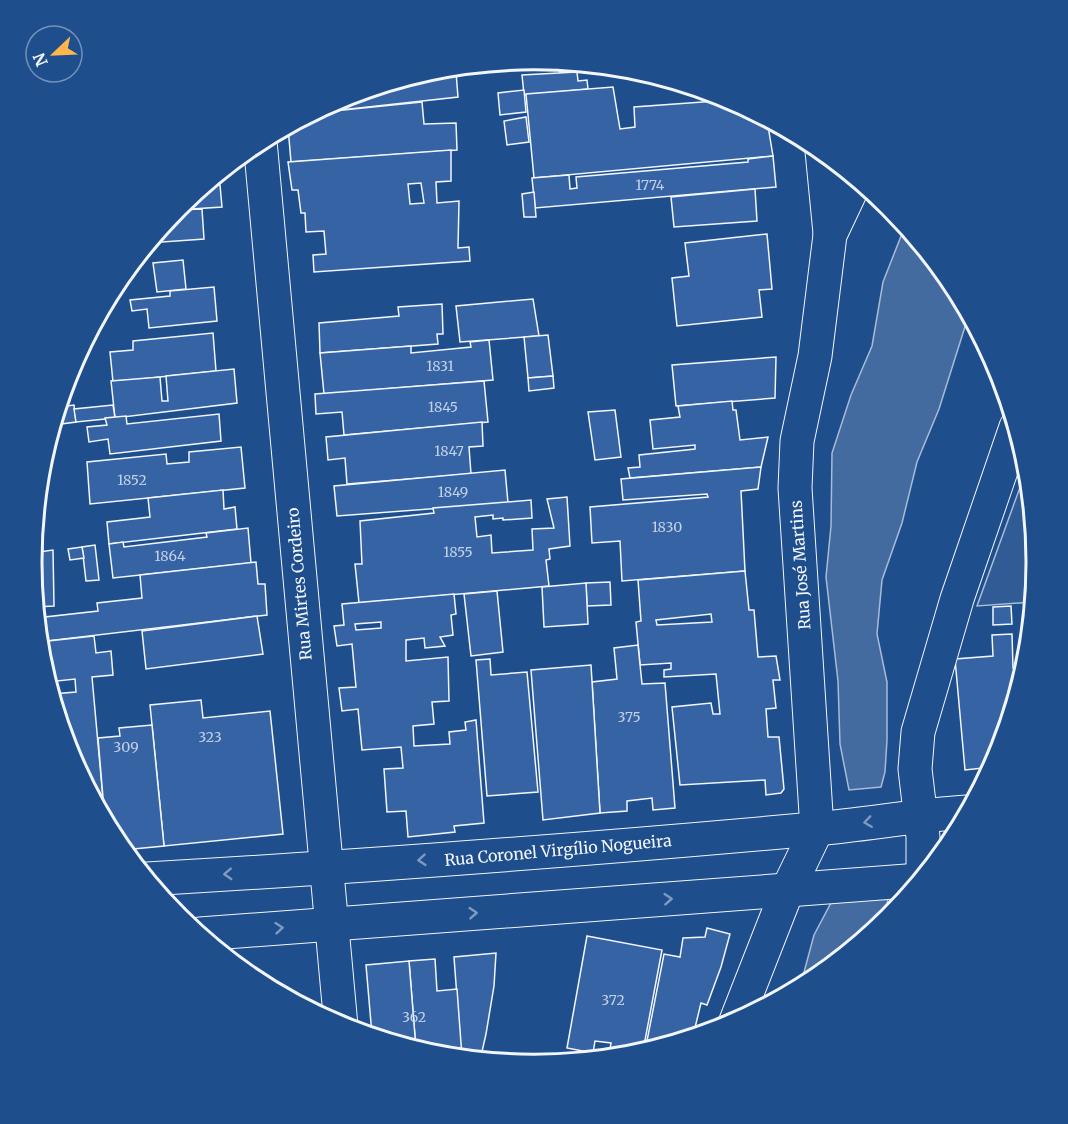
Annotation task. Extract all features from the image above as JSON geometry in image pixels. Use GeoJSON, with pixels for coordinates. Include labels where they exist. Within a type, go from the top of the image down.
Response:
{"type":"FeatureCollection","features":[{"type":"Feature","properties":{"kind":"street","name":"Rua Mirtes Cordeiro"},"geometry":{"type":"LineString","coordinates":[[261,153],[339,1014]]}},
{"type":"Feature","properties":{"kind":"street","name":"Rua José Martins"},"geometry":{"type":"LineString","coordinates":[[741,1008],[787,891],[817,829],[795,488],[797,441],[815,356],[830,235],[823,164]]}},
{"type":"Feature","properties":{"kind":"street","name":"Rua José Martins"},"geometry":{"type":"LineString","coordinates":[[830,235],[852,187]]}},
{"type":"Feature","properties":{"kind":"street"},"geometry":{"type":"LineString","coordinates":[[922,864],[923,837],[915,769],[918,732],[957,599],[1011,442]]}},
{"type":"Feature","properties":{"kind":"street","name":"Rua Coronel Virgílio Nogueira"},"geometry":{"type":"LineString","coordinates":[[158,878],[325,868],[817,829],[919,815],[957,813]]}},
{"type":"Feature","properties":{"kind":"street"},"geometry":{"type":"LineString","coordinates":[[211,933],[787,891],[910,879]]}},
{"type":"Feature","properties":{"kind":"shaded area"},"geometry":{"type":"Polygon","coordinates":[[[901,235],[924,262],[965,326],[939,409],[917,462],[902,523],[882,580],[877,634],[887,682],[885,772],[881,787],[849,790],[840,744],[838,681],[826,577],[831,526],[832,453],[851,395],[872,346],[883,282],[901,235]]]}},
{"type":"Feature","properties":{"kind":"shaded area"},"geometry":{"type":"Polygon","coordinates":[[[1020,487],[1025,530],[1024,603],[977,606],[1020,487]]]}},
{"type":"Feature","properties":{"kind":"shaded area"},"geometry":{"type":"Polygon","coordinates":[[[888,895],[887,904],[882,910],[834,952],[804,973],[814,935],[832,901],[888,895]]]}},
{"type":"Feature","properties":{"kind":"building"},"geometry":{"type":"Polygon","coordinates":[[[577,72],[578,81],[587,80],[588,89],[524,95],[522,75],[577,72]]]}},
{"type":"Feature","properties":{"kind":"building"},"geometry":{"type":"Polygon","coordinates":[[[456,76],[458,97],[339,110],[376,96],[456,76]]]}},
{"type":"Feature","properties":{"kind":"building"},"geometry":{"type":"Polygon","coordinates":[[[613,87],[620,129],[635,127],[634,107],[707,102],[769,130],[773,156],[534,178],[526,94],[613,87]]]}},
{"type":"Feature","properties":{"kind":"building"},"geometry":{"type":"Polygon","coordinates":[[[524,90],[526,112],[500,115],[498,93],[524,90]]]}},
{"type":"Feature","properties":{"kind":"building"},"geometry":{"type":"Polygon","coordinates":[[[422,102],[424,124],[456,123],[457,150],[291,162],[289,136],[338,111],[422,102]]]}},
{"type":"Feature","properties":{"kind":"building"},"geometry":{"type":"Polygon","coordinates":[[[526,117],[529,142],[507,145],[504,121],[526,117]]]}},
{"type":"Feature","properties":{"kind":"building"},"geometry":{"type":"Polygon","coordinates":[[[451,150],[451,181],[436,182],[437,203],[459,201],[458,248],[469,247],[470,261],[314,272],[313,255],[326,254],[324,231],[306,232],[305,213],[301,213],[298,190],[292,190],[288,162],[451,150]],[[421,183],[408,184],[410,204],[424,203],[421,183]]]}},
{"type":"Feature","properties":{"kind":"building"},"geometry":{"type":"Polygon","coordinates":[[[773,156],[776,187],[535,208],[532,178],[569,175],[570,189],[577,188],[576,177],[748,162],[748,159],[773,156]]]}},
{"type":"Feature","properties":{"kind":"building"},"geometry":{"type":"Polygon","coordinates":[[[218,185],[222,207],[191,209],[210,192],[218,185]]]}},
{"type":"Feature","properties":{"kind":"building"},"geometry":{"type":"Polygon","coordinates":[[[755,189],[757,221],[674,227],[671,197],[755,189]]]}},
{"type":"Feature","properties":{"kind":"building"},"geometry":{"type":"Polygon","coordinates":[[[534,192],[536,217],[524,217],[522,194],[534,192]]]}},
{"type":"Feature","properties":{"kind":"building"},"geometry":{"type":"Polygon","coordinates":[[[191,209],[202,209],[204,239],[161,242],[186,214],[191,209]]]}},
{"type":"Feature","properties":{"kind":"building"},"geometry":{"type":"Polygon","coordinates":[[[767,234],[772,289],[759,290],[762,317],[677,326],[672,278],[689,276],[685,243],[767,234]]]}},
{"type":"Feature","properties":{"kind":"building"},"geometry":{"type":"Polygon","coordinates":[[[183,260],[186,289],[157,292],[153,263],[183,260]]]}},
{"type":"Feature","properties":{"kind":"building"},"geometry":{"type":"Polygon","coordinates":[[[214,287],[217,321],[149,328],[147,309],[132,311],[130,300],[170,296],[170,291],[214,287]]]}},
{"type":"Feature","properties":{"kind":"building"},"geometry":{"type":"Polygon","coordinates":[[[533,299],[539,336],[460,342],[456,306],[533,299]]]}},
{"type":"Feature","properties":{"kind":"building"},"geometry":{"type":"Polygon","coordinates":[[[442,304],[443,334],[437,334],[438,344],[320,353],[319,323],[399,316],[398,307],[442,304]]]}},
{"type":"Feature","properties":{"kind":"building"},"geometry":{"type":"Polygon","coordinates":[[[213,333],[216,371],[113,382],[110,352],[133,350],[133,341],[213,333]]]}},
{"type":"Feature","properties":{"kind":"building"},"geometry":{"type":"Polygon","coordinates":[[[548,335],[553,376],[528,378],[524,337],[548,335]]]}},
{"type":"Feature","properties":{"kind":"building"},"geometry":{"type":"Polygon","coordinates":[[[489,340],[493,380],[324,394],[320,353],[411,346],[411,353],[471,347],[470,342],[489,340]]]}},
{"type":"Feature","properties":{"kind":"building"},"geometry":{"type":"Polygon","coordinates":[[[776,357],[775,398],[676,406],[672,365],[776,357]]]}},
{"type":"Feature","properties":{"kind":"building"},"geometry":{"type":"Polygon","coordinates":[[[234,369],[237,403],[115,418],[111,381],[160,377],[162,401],[168,401],[166,376],[234,369]]]}},
{"type":"Feature","properties":{"kind":"building"},"geometry":{"type":"Polygon","coordinates":[[[553,376],[554,388],[529,391],[528,378],[553,376]]]}},
{"type":"Feature","properties":{"kind":"building"},"geometry":{"type":"Polygon","coordinates":[[[484,381],[488,422],[344,435],[342,412],[316,414],[315,394],[484,381]]]}},
{"type":"Feature","properties":{"kind":"building"},"geometry":{"type":"Polygon","coordinates":[[[732,401],[733,410],[736,410],[740,440],[768,437],[761,467],[630,478],[628,468],[640,467],[639,455],[695,449],[695,445],[653,449],[650,420],[680,417],[678,406],[732,401]]]}},
{"type":"Feature","properties":{"kind":"building"},"geometry":{"type":"Polygon","coordinates":[[[74,405],[76,422],[62,424],[67,406],[74,405]]]}},
{"type":"Feature","properties":{"kind":"building"},"geometry":{"type":"Polygon","coordinates":[[[113,405],[115,418],[76,422],[74,409],[113,405]]]}},
{"type":"Feature","properties":{"kind":"building"},"geometry":{"type":"Polygon","coordinates":[[[615,410],[621,457],[595,460],[588,412],[615,410]]]}},
{"type":"Feature","properties":{"kind":"building"},"geometry":{"type":"Polygon","coordinates":[[[219,414],[221,441],[110,454],[108,439],[89,442],[87,427],[107,425],[105,418],[126,416],[127,424],[219,414]]]}},
{"type":"Feature","properties":{"kind":"building"},"geometry":{"type":"Polygon","coordinates":[[[482,422],[483,446],[469,447],[471,474],[347,484],[345,458],[328,460],[326,437],[482,422]]]}},
{"type":"Feature","properties":{"kind":"building"},"geometry":{"type":"Polygon","coordinates":[[[241,447],[245,488],[90,504],[87,462],[166,454],[167,464],[189,462],[189,452],[241,447]]]}},
{"type":"Feature","properties":{"kind":"building"},"geometry":{"type":"Polygon","coordinates":[[[761,467],[758,489],[741,491],[745,571],[622,581],[620,541],[592,543],[590,507],[708,497],[707,494],[623,500],[621,479],[761,467]]]}},
{"type":"Feature","properties":{"kind":"building"},"geometry":{"type":"Polygon","coordinates":[[[505,470],[508,503],[337,516],[334,486],[505,470]]]}},
{"type":"Feature","properties":{"kind":"building"},"geometry":{"type":"Polygon","coordinates":[[[223,490],[224,509],[235,507],[237,529],[109,544],[107,522],[150,517],[148,498],[223,490]]]}},
{"type":"Feature","properties":{"kind":"building"},"geometry":{"type":"Polygon","coordinates":[[[567,497],[570,546],[549,549],[550,559],[546,560],[549,586],[359,603],[355,564],[362,564],[360,521],[434,513],[433,508],[531,500],[532,518],[503,520],[503,518],[493,519],[493,515],[475,517],[477,537],[491,535],[492,553],[533,550],[532,529],[554,528],[547,499],[567,497]]]}},
{"type":"Feature","properties":{"kind":"building"},"geometry":{"type":"Polygon","coordinates":[[[248,528],[251,563],[113,578],[109,544],[123,542],[124,547],[207,537],[206,533],[248,528]]]}},
{"type":"Feature","properties":{"kind":"building"},"geometry":{"type":"Polygon","coordinates":[[[95,545],[99,580],[86,581],[82,547],[95,545]]]}},
{"type":"Feature","properties":{"kind":"building"},"geometry":{"type":"Polygon","coordinates":[[[82,547],[84,558],[70,560],[68,549],[82,547]]]}},
{"type":"Feature","properties":{"kind":"building"},"geometry":{"type":"Polygon","coordinates":[[[53,550],[54,606],[44,607],[42,552],[53,550]]]}},
{"type":"Feature","properties":{"kind":"building"},"geometry":{"type":"Polygon","coordinates":[[[256,562],[258,584],[265,584],[267,615],[48,641],[45,617],[98,611],[97,603],[142,598],[140,575],[256,562]]]}},
{"type":"Feature","properties":{"kind":"building"},"geometry":{"type":"Polygon","coordinates":[[[745,571],[749,610],[754,610],[758,657],[776,656],[780,680],[773,680],[776,708],[766,709],[768,737],[779,737],[784,789],[781,793],[766,795],[765,780],[680,785],[672,707],[711,703],[713,714],[720,714],[716,674],[664,677],[664,670],[671,669],[671,663],[640,665],[636,622],[641,621],[638,580],[745,571]],[[711,614],[656,620],[657,625],[712,622],[711,614]]]}},
{"type":"Feature","properties":{"kind":"building"},"geometry":{"type":"Polygon","coordinates":[[[610,582],[611,605],[587,606],[586,583],[610,582]]]}},
{"type":"Feature","properties":{"kind":"building"},"geometry":{"type":"Polygon","coordinates":[[[586,583],[588,624],[544,627],[542,587],[586,583]]]}},
{"type":"Feature","properties":{"kind":"building"},"geometry":{"type":"Polygon","coordinates":[[[497,591],[503,652],[471,656],[464,594],[497,591]]]}},
{"type":"Feature","properties":{"kind":"building"},"geometry":{"type":"Polygon","coordinates":[[[454,594],[456,614],[451,615],[453,635],[440,637],[445,646],[425,648],[424,638],[406,640],[406,661],[448,657],[449,701],[432,702],[434,724],[413,726],[414,746],[450,744],[449,732],[466,730],[465,722],[476,720],[484,823],[454,826],[455,832],[408,837],[406,811],[387,812],[384,769],[403,768],[401,747],[362,750],[358,709],[342,711],[339,688],[356,687],[352,644],[337,646],[334,626],[344,625],[342,604],[454,594]],[[381,622],[355,624],[356,630],[381,628],[381,622]]]}},
{"type":"Feature","properties":{"kind":"building"},"geometry":{"type":"Polygon","coordinates":[[[1011,606],[1012,624],[993,625],[993,607],[1011,606]]]}},
{"type":"Feature","properties":{"kind":"building"},"geometry":{"type":"Polygon","coordinates":[[[257,616],[263,654],[146,669],[142,631],[257,616]]]}},
{"type":"Feature","properties":{"kind":"building"},"geometry":{"type":"Polygon","coordinates":[[[1012,634],[1014,668],[1000,720],[980,768],[965,770],[955,659],[993,656],[992,635],[1012,634]]]}},
{"type":"Feature","properties":{"kind":"building"},"geometry":{"type":"Polygon","coordinates":[[[94,636],[96,653],[111,651],[113,675],[92,677],[103,799],[79,750],[60,693],[76,692],[75,679],[57,681],[48,641],[94,636]]]}},
{"type":"Feature","properties":{"kind":"building"},"geometry":{"type":"Polygon","coordinates":[[[638,645],[642,684],[665,683],[675,808],[653,810],[652,798],[627,801],[627,811],[600,813],[592,682],[617,679],[614,648],[638,645]]]}},
{"type":"Feature","properties":{"kind":"building"},"geometry":{"type":"Polygon","coordinates":[[[490,659],[491,675],[527,672],[538,792],[487,796],[476,660],[490,659]]]}},
{"type":"Feature","properties":{"kind":"building"},"geometry":{"type":"Polygon","coordinates":[[[591,665],[600,813],[543,820],[531,670],[591,665]]]}},
{"type":"Feature","properties":{"kind":"building"},"geometry":{"type":"Polygon","coordinates":[[[201,700],[203,718],[270,711],[283,834],[164,846],[150,705],[201,700]]]}},
{"type":"Feature","properties":{"kind":"building"},"geometry":{"type":"Polygon","coordinates":[[[152,725],[164,846],[135,849],[103,799],[98,738],[120,736],[119,728],[152,725]]]}},
{"type":"Feature","properties":{"kind":"building"},"geometry":{"type":"Polygon","coordinates":[[[707,928],[730,934],[707,1005],[701,1003],[695,1027],[647,1041],[664,954],[680,957],[683,938],[705,937],[707,928]]]}},
{"type":"Feature","properties":{"kind":"building"},"geometry":{"type":"Polygon","coordinates":[[[587,936],[662,950],[645,1041],[610,1048],[611,1043],[595,1041],[593,1050],[584,1051],[567,1048],[587,936]]]}},
{"type":"Feature","properties":{"kind":"building"},"geometry":{"type":"Polygon","coordinates":[[[496,953],[494,986],[482,1051],[461,1049],[454,957],[496,953]]]}},
{"type":"Feature","properties":{"kind":"building"},"geometry":{"type":"Polygon","coordinates":[[[435,959],[437,991],[457,989],[461,1049],[415,1039],[409,961],[435,959]]]}},
{"type":"Feature","properties":{"kind":"building"},"geometry":{"type":"Polygon","coordinates":[[[409,961],[415,1039],[371,1026],[366,965],[409,961]]]}}]}
